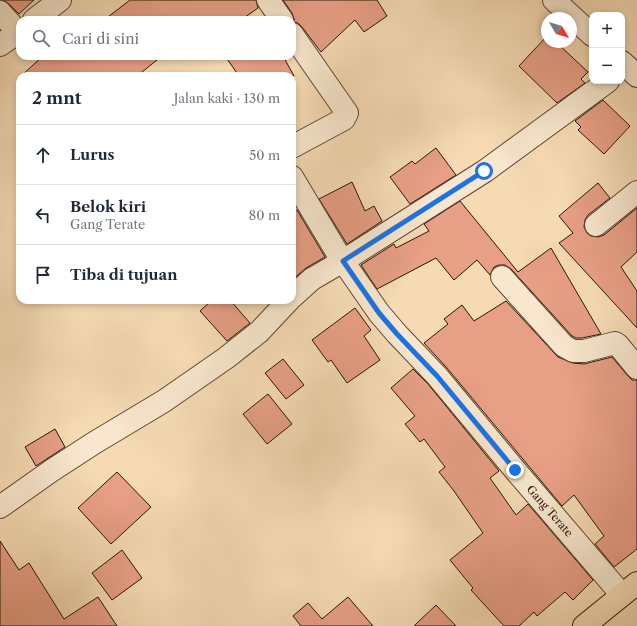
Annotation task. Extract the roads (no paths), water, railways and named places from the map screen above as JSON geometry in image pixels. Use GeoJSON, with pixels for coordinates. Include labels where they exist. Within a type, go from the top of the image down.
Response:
{"type":"FeatureCollection","features":[{"type":"Feature","properties":{"kind":"main road"},"geometry":{"type":"LineString","coordinates":[[584,626],[630,589]]}},
{"type":"Feature","properties":{"kind":"street"},"geometry":{"type":"LineString","coordinates":[[39,16],[60,0]]}},
{"type":"Feature","properties":{"kind":"street"},"geometry":{"type":"LineString","coordinates":[[268,0],[279,16]]}},
{"type":"Feature","properties":{"kind":"street"},"geometry":{"type":"LineString","coordinates":[[554,0],[589,32]]}},
{"type":"Feature","properties":{"kind":"street"},"geometry":{"type":"LineString","coordinates":[[0,12],[16,23]]}},
{"type":"Feature","properties":{"kind":"street"},"geometry":{"type":"LineString","coordinates":[[0,45],[16,34]]}},
{"type":"Feature","properties":{"kind":"street"},"geometry":{"type":"LineString","coordinates":[[296,40],[347,113],[344,119],[296,145]]}},
{"type":"Feature","properties":{"kind":"street"},"geometry":{"type":"LineString","coordinates":[[296,293],[312,279],[343,261],[484,171],[604,84]]}},
{"type":"Feature","properties":{"kind":"street","name":"Gang Terate"},"geometry":{"type":"LineString","coordinates":[[296,184],[343,261],[379,313],[437,376],[515,470],[630,589]]}},
{"type":"Feature","properties":{"kind":"street"},"geometry":{"type":"LineString","coordinates":[[596,225],[637,192]]}},
{"type":"Feature","properties":{"kind":"street"},"geometry":{"type":"LineString","coordinates":[[502,277],[564,346],[573,351],[584,352],[615,343],[637,368]]}},
{"type":"Feature","properties":{"kind":"street"},"geometry":{"type":"LineString","coordinates":[[0,507],[51,471],[164,401],[226,358],[259,332],[285,304]]}}]}
